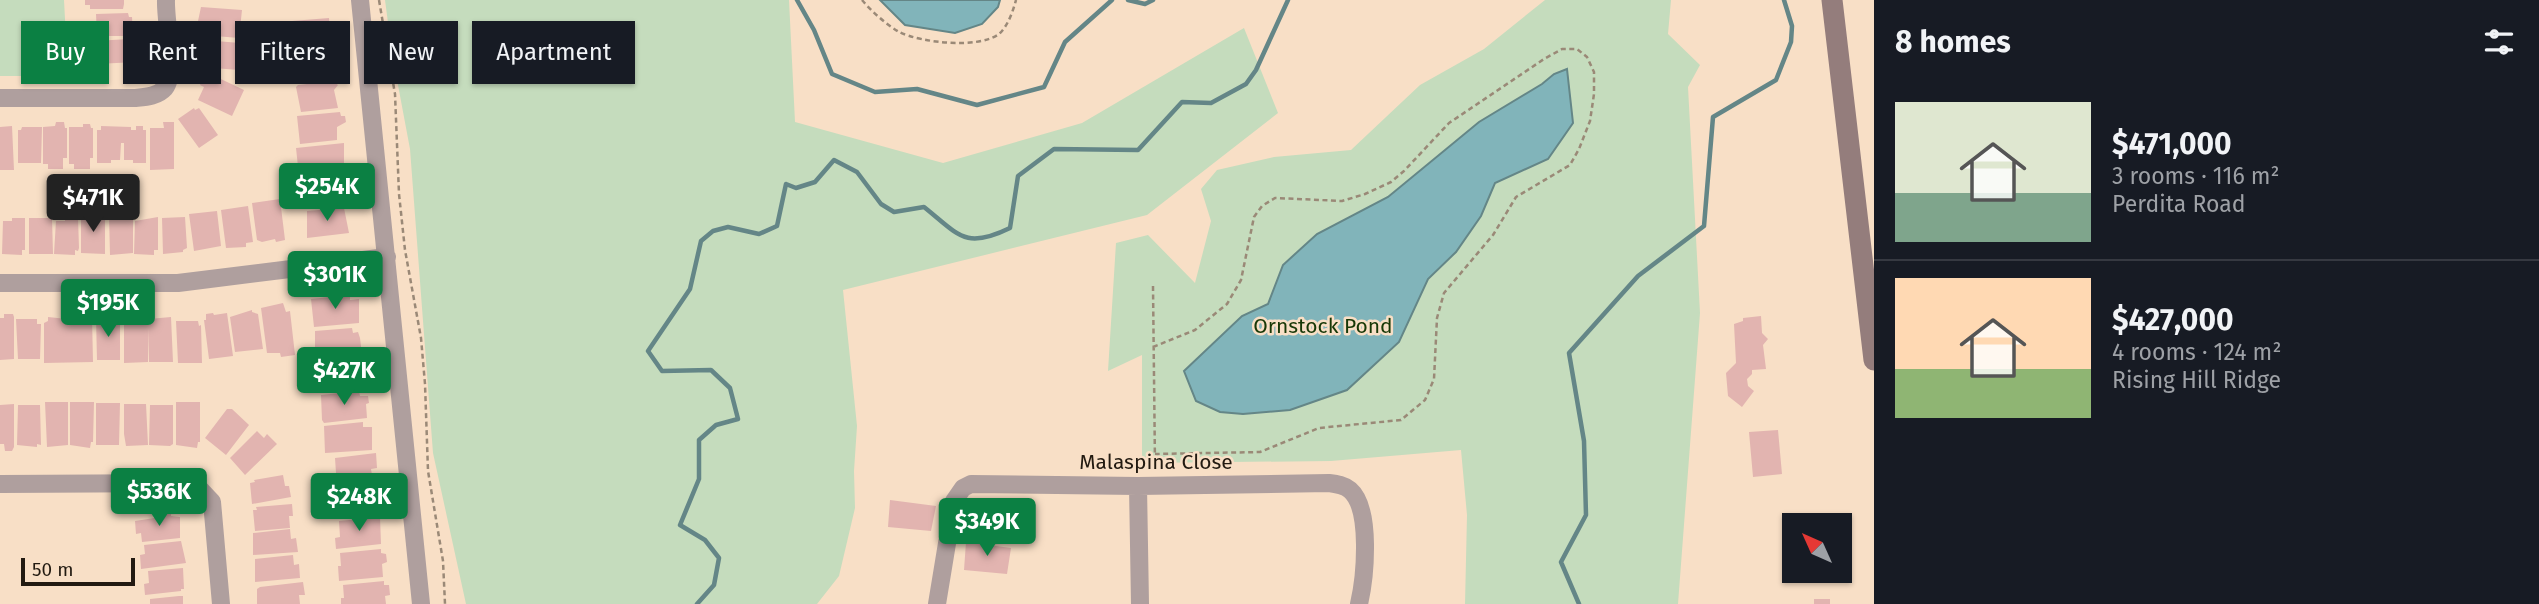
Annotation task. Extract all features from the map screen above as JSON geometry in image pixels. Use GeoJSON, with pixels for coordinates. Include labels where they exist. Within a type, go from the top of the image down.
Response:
{"type":"FeatureCollection","features":[{"type":"Feature","properties":{"kind":"main road"},"geometry":{"type":"LineString","coordinates":[[1832,0],[1874,360]]}},
{"type":"Feature","properties":{"kind":"street"},"geometry":{"type":"LineString","coordinates":[[0,98],[134,99],[154,95],[164,88],[170,76],[166,0]]}},
{"type":"Feature","properties":{"kind":"street"},"geometry":{"type":"LineString","coordinates":[[360,0],[421,604]]}},
{"type":"Feature","properties":{"kind":"street"},"geometry":{"type":"LineString","coordinates":[[0,283],[178,283],[387,257]]}},
{"type":"Feature","properties":{"kind":"street","name":"Malaspina Close"},"geometry":{"type":"LineString","coordinates":[[937,604],[944,573],[952,508],[957,494],[971,484],[1138,486],[1329,483],[1344,486],[1355,496],[1362,518],[1364,566],[1359,604]]}},
{"type":"Feature","properties":{"kind":"street"},"geometry":{"type":"LineString","coordinates":[[0,484],[196,485],[212,502],[221,604]]}},
{"type":"Feature","properties":{"kind":"street"},"geometry":{"type":"LineString","coordinates":[[1138,486],[1140,604]]}},
{"type":"Feature","properties":{"kind":"path"},"geometry":{"type":"LineString","coordinates":[[379,0],[395,94],[399,194],[405,250],[421,338],[428,471],[443,561],[444,604]]}},
{"type":"Feature","properties":{"kind":"path"},"geometry":{"type":"LineString","coordinates":[[862,0],[900,32],[945,42],[978,43],[1001,33],[1016,0]]}},
{"type":"Feature","properties":{"kind":"path"},"geometry":{"type":"LineString","coordinates":[[1153,347],[1195,330],[1227,304],[1241,279],[1247,262],[1254,217],[1262,206],[1275,198],[1342,201],[1378,188],[1404,172],[1449,123],[1544,59],[1562,49],[1577,49],[1587,57],[1594,72],[1594,94],[1590,121],[1579,149],[1570,165],[1516,197],[1493,235],[1444,293],[1437,318],[1434,379],[1425,400],[1401,420],[1319,428],[1260,452],[1155,454]]}},
{"type":"Feature","properties":{"kind":"path"},"geometry":{"type":"LineString","coordinates":[[1153,286],[1154,464]]}},
{"type":"Feature","properties":{"kind":"green space"},"geometry":{"type":"Polygon","coordinates":[[[0,0],[64,0],[65,21],[21,21],[21,76],[0,76],[0,0]]]}},
{"type":"Feature","properties":{"kind":"green space"},"geometry":{"type":"Polygon","coordinates":[[[385,0],[789,0],[795,122],[943,163],[1082,123],[1244,28],[1278,113],[1147,215],[843,290],[857,426],[855,508],[839,576],[817,604],[466,604],[433,453],[410,149],[398,84],[458,84],[458,21],[388,21],[385,0]]]}},
{"type":"Feature","properties":{"kind":"green space","name":"Ornstock Pond"},"geometry":{"type":"Polygon","coordinates":[[[1545,0],[1671,0],[1668,34],[1700,65],[1688,87],[1700,313],[1678,604],[1465,604],[1467,515],[1461,450],[1331,461],[1142,463],[1142,355],[1108,371],[1116,243],[1148,235],[1195,283],[1211,221],[1201,189],[1217,170],[1274,157],[1351,150],[1420,85],[1484,49],[1545,0]]]}},
{"type":"Feature","properties":{"kind":"water"},"geometry":{"type":"Polygon","coordinates":[[[880,0],[1000,0],[998,7],[982,24],[955,33],[905,25],[880,0]]]}},
{"type":"Feature","properties":{"kind":"water"},"geometry":{"type":"Polygon","coordinates":[[[1567,69],[1573,123],[1548,159],[1495,183],[1481,216],[1456,252],[1428,279],[1399,342],[1347,390],[1290,410],[1243,414],[1220,412],[1196,401],[1184,371],[1242,316],[1268,304],[1283,265],[1317,234],[1388,197],[1479,122],[1554,74],[1567,69]]]}},
{"type":"Feature","properties":{"kind":"building"},"geometry":{"type":"Polygon","coordinates":[[[85,0],[124,0],[124,4],[123,9],[90,9],[90,5],[85,5],[85,0]]]}},
{"type":"Feature","properties":{"kind":"building"},"geometry":{"type":"Polygon","coordinates":[[[201,7],[242,10],[241,21],[235,21],[235,38],[221,36],[221,21],[198,21],[201,7]]]}},
{"type":"Feature","properties":{"kind":"building"},"geometry":{"type":"Polygon","coordinates":[[[128,13],[132,21],[123,21],[123,36],[109,36],[109,21],[96,21],[96,14],[128,13]]]}},
{"type":"Feature","properties":{"kind":"building"},"geometry":{"type":"Polygon","coordinates":[[[329,18],[329,21],[292,21],[329,18]]]}},
{"type":"Feature","properties":{"kind":"building"},"geometry":{"type":"Polygon","coordinates":[[[123,39],[123,63],[109,63],[109,40],[123,39]]]}},
{"type":"Feature","properties":{"kind":"building"},"geometry":{"type":"Polygon","coordinates":[[[221,41],[235,43],[235,70],[221,69],[221,41]]]}},
{"type":"Feature","properties":{"kind":"building"},"geometry":{"type":"Polygon","coordinates":[[[221,79],[244,90],[232,116],[198,100],[204,87],[200,85],[221,84],[221,79]]]}},
{"type":"Feature","properties":{"kind":"building"},"geometry":{"type":"Polygon","coordinates":[[[337,84],[334,90],[338,108],[301,112],[296,87],[337,84]]]}},
{"type":"Feature","properties":{"kind":"building"},"geometry":{"type":"Polygon","coordinates":[[[194,108],[199,108],[218,135],[199,148],[178,119],[194,108]]]}},
{"type":"Feature","properties":{"kind":"building"},"geometry":{"type":"Polygon","coordinates":[[[340,112],[341,116],[345,116],[346,122],[337,127],[337,140],[300,144],[297,116],[340,112]]]}},
{"type":"Feature","properties":{"kind":"building"},"geometry":{"type":"Polygon","coordinates":[[[56,122],[64,122],[67,128],[67,158],[63,158],[63,169],[48,169],[48,164],[43,164],[43,127],[55,126],[56,122]]]}},
{"type":"Feature","properties":{"kind":"building"},"geometry":{"type":"Polygon","coordinates":[[[163,122],[174,122],[174,169],[150,170],[150,128],[164,128],[163,122]]]}},
{"type":"Feature","properties":{"kind":"building"},"geometry":{"type":"Polygon","coordinates":[[[83,124],[90,124],[93,128],[93,158],[90,158],[90,169],[74,169],[74,164],[69,164],[69,127],[83,127],[83,124]]]}},
{"type":"Feature","properties":{"kind":"building"},"geometry":{"type":"Polygon","coordinates":[[[12,126],[14,170],[0,170],[0,127],[12,126]]]}},
{"type":"Feature","properties":{"kind":"building"},"geometry":{"type":"Polygon","coordinates":[[[101,126],[131,127],[131,130],[136,130],[136,126],[143,126],[143,130],[146,130],[146,163],[124,160],[124,143],[121,143],[120,160],[97,163],[97,130],[101,130],[101,126]]]}},
{"type":"Feature","properties":{"kind":"building"},"geometry":{"type":"Polygon","coordinates":[[[22,127],[42,127],[41,163],[18,163],[18,130],[22,127]]]}},
{"type":"Feature","properties":{"kind":"building"},"geometry":{"type":"Polygon","coordinates":[[[344,143],[344,171],[299,176],[296,148],[344,143]]]}},
{"type":"Feature","properties":{"kind":"building"},"geometry":{"type":"Polygon","coordinates":[[[344,176],[345,185],[342,185],[346,199],[343,199],[343,204],[306,208],[305,179],[344,176]]]}},
{"type":"Feature","properties":{"kind":"building"},"geometry":{"type":"Polygon","coordinates":[[[280,199],[285,240],[257,240],[252,203],[280,199]]]}},
{"type":"Feature","properties":{"kind":"building"},"geometry":{"type":"Polygon","coordinates":[[[248,206],[253,242],[246,243],[246,247],[226,248],[221,210],[248,206]]]}},
{"type":"Feature","properties":{"kind":"building"},"geometry":{"type":"Polygon","coordinates":[[[344,208],[349,233],[307,238],[307,211],[344,208]]]}},
{"type":"Feature","properties":{"kind":"building"},"geometry":{"type":"Polygon","coordinates":[[[217,211],[221,246],[194,251],[189,214],[217,211]]]}},
{"type":"Feature","properties":{"kind":"building"},"geometry":{"type":"Polygon","coordinates":[[[91,214],[105,214],[105,254],[81,253],[81,217],[91,217],[91,214]]]}},
{"type":"Feature","properties":{"kind":"building"},"geometry":{"type":"Polygon","coordinates":[[[109,214],[133,217],[133,253],[110,255],[109,214]]]}},
{"type":"Feature","properties":{"kind":"building"},"geometry":{"type":"Polygon","coordinates":[[[65,217],[78,217],[79,248],[78,251],[75,250],[75,255],[54,254],[56,221],[65,221],[65,217]]]}},
{"type":"Feature","properties":{"kind":"building"},"geometry":{"type":"Polygon","coordinates":[[[158,217],[158,250],[154,250],[154,255],[134,254],[135,221],[158,217]]]}},
{"type":"Feature","properties":{"kind":"building"},"geometry":{"type":"Polygon","coordinates":[[[185,217],[187,248],[183,252],[163,254],[162,218],[185,217]]]}},
{"type":"Feature","properties":{"kind":"building"},"geometry":{"type":"Polygon","coordinates":[[[12,218],[25,218],[25,250],[22,250],[22,255],[2,254],[3,221],[12,221],[12,218]]]}},
{"type":"Feature","properties":{"kind":"building"},"geometry":{"type":"Polygon","coordinates":[[[29,218],[52,218],[53,254],[29,254],[29,218]]]}},
{"type":"Feature","properties":{"kind":"building"},"geometry":{"type":"Polygon","coordinates":[[[350,295],[350,300],[359,299],[359,323],[314,327],[311,299],[350,295]]]}},
{"type":"Feature","properties":{"kind":"building"},"geometry":{"type":"Polygon","coordinates":[[[283,303],[286,312],[290,311],[295,355],[281,357],[280,353],[267,353],[261,308],[283,303]]]}},
{"type":"Feature","properties":{"kind":"building"},"geometry":{"type":"Polygon","coordinates":[[[252,310],[258,314],[263,349],[235,352],[230,317],[252,310]]]}},
{"type":"Feature","properties":{"kind":"building"},"geometry":{"type":"Polygon","coordinates":[[[227,313],[233,356],[209,359],[204,320],[206,314],[227,313]]]}},
{"type":"Feature","properties":{"kind":"building"},"geometry":{"type":"Polygon","coordinates":[[[4,314],[13,314],[14,317],[14,359],[0,360],[0,318],[4,318],[4,314]]]}},
{"type":"Feature","properties":{"kind":"building"},"geometry":{"type":"Polygon","coordinates":[[[1761,316],[1762,333],[1768,339],[1763,345],[1766,369],[1752,370],[1747,379],[1748,386],[1754,391],[1742,407],[1728,396],[1726,373],[1736,363],[1734,324],[1743,321],[1743,318],[1761,316]]]}},
{"type":"Feature","properties":{"kind":"building"},"geometry":{"type":"Polygon","coordinates":[[[48,317],[67,319],[69,326],[69,319],[92,317],[93,362],[44,363],[44,323],[48,321],[48,317]]]}},
{"type":"Feature","properties":{"kind":"building"},"geometry":{"type":"Polygon","coordinates":[[[127,317],[147,319],[146,323],[149,323],[149,319],[171,317],[173,362],[149,362],[148,328],[148,362],[124,363],[124,323],[127,317]]]}},
{"type":"Feature","properties":{"kind":"building"},"geometry":{"type":"Polygon","coordinates":[[[96,318],[117,318],[120,322],[120,360],[97,360],[96,318]]]}},
{"type":"Feature","properties":{"kind":"building"},"geometry":{"type":"Polygon","coordinates":[[[16,319],[37,319],[37,324],[41,324],[40,359],[18,359],[16,319]]]}},
{"type":"Feature","properties":{"kind":"building"},"geometry":{"type":"Polygon","coordinates":[[[176,321],[198,321],[199,326],[201,325],[202,363],[178,363],[176,321]]]}},
{"type":"Feature","properties":{"kind":"building"},"geometry":{"type":"Polygon","coordinates":[[[352,328],[353,333],[358,332],[362,355],[318,359],[315,357],[315,331],[352,328]]]}},
{"type":"Feature","properties":{"kind":"building"},"geometry":{"type":"Polygon","coordinates":[[[356,359],[357,366],[361,366],[364,371],[365,386],[322,391],[319,385],[319,363],[356,359]]]}},
{"type":"Feature","properties":{"kind":"building"},"geometry":{"type":"Polygon","coordinates":[[[359,391],[360,396],[368,396],[367,418],[324,423],[321,395],[359,391]]]}},
{"type":"Feature","properties":{"kind":"building"},"geometry":{"type":"Polygon","coordinates":[[[45,402],[68,402],[68,445],[47,447],[45,402]]]}},
{"type":"Feature","properties":{"kind":"building"},"geometry":{"type":"Polygon","coordinates":[[[70,402],[94,402],[93,442],[90,448],[70,445],[70,402]]]}},
{"type":"Feature","properties":{"kind":"building"},"geometry":{"type":"Polygon","coordinates":[[[176,402],[200,402],[200,442],[197,448],[176,445],[176,402]]]}},
{"type":"Feature","properties":{"kind":"building"},"geometry":{"type":"Polygon","coordinates":[[[96,403],[120,403],[119,445],[96,445],[96,403]]]}},
{"type":"Feature","properties":{"kind":"building"},"geometry":{"type":"Polygon","coordinates":[[[14,404],[14,447],[12,451],[5,451],[4,444],[0,444],[0,405],[14,404]]]}},
{"type":"Feature","properties":{"kind":"building"},"geometry":{"type":"Polygon","coordinates":[[[124,404],[146,404],[148,445],[126,446],[124,404]]]}},
{"type":"Feature","properties":{"kind":"building"},"geometry":{"type":"Polygon","coordinates":[[[18,405],[40,405],[41,445],[17,445],[18,405]]]}},
{"type":"Feature","properties":{"kind":"building"},"geometry":{"type":"Polygon","coordinates":[[[150,405],[173,405],[173,444],[170,446],[149,445],[150,405]]]}},
{"type":"Feature","properties":{"kind":"building"},"geometry":{"type":"Polygon","coordinates":[[[227,409],[232,409],[249,425],[226,455],[205,438],[227,409]]]}},
{"type":"Feature","properties":{"kind":"building"},"geometry":{"type":"Polygon","coordinates":[[[363,422],[363,427],[372,427],[372,450],[325,453],[324,426],[363,422]]]}},
{"type":"Feature","properties":{"kind":"building"},"geometry":{"type":"Polygon","coordinates":[[[1778,430],[1782,474],[1753,477],[1749,432],[1778,430]]]}},
{"type":"Feature","properties":{"kind":"building"},"geometry":{"type":"Polygon","coordinates":[[[257,431],[264,438],[267,434],[277,444],[245,475],[230,458],[257,431]]]}},
{"type":"Feature","properties":{"kind":"building"},"geometry":{"type":"Polygon","coordinates":[[[376,453],[377,468],[371,469],[373,481],[332,486],[330,473],[336,473],[335,458],[376,453]]]}},
{"type":"Feature","properties":{"kind":"building"},"geometry":{"type":"Polygon","coordinates":[[[283,475],[291,497],[252,504],[250,483],[283,475]]]}},
{"type":"Feature","properties":{"kind":"building"},"geometry":{"type":"Polygon","coordinates":[[[375,486],[376,490],[381,489],[382,500],[377,500],[378,513],[333,517],[332,503],[336,503],[334,490],[375,486]]]}},
{"type":"Feature","properties":{"kind":"building"},"geometry":{"type":"Polygon","coordinates":[[[890,500],[936,506],[931,531],[888,527],[890,500]]]}},
{"type":"Feature","properties":{"kind":"building"},"geometry":{"type":"Polygon","coordinates":[[[292,504],[290,528],[255,531],[253,510],[257,510],[256,507],[292,504]]]}},
{"type":"Feature","properties":{"kind":"building"},"geometry":{"type":"Polygon","coordinates":[[[171,512],[171,516],[180,517],[180,538],[142,542],[141,533],[136,534],[135,521],[161,517],[161,513],[171,512]]]}},
{"type":"Feature","properties":{"kind":"building"},"geometry":{"type":"Polygon","coordinates":[[[380,517],[381,544],[336,549],[335,538],[340,537],[339,521],[380,517]]]}},
{"type":"Feature","properties":{"kind":"building"},"geometry":{"type":"Polygon","coordinates":[[[290,529],[291,539],[296,538],[298,552],[253,555],[253,533],[290,529]]]}},
{"type":"Feature","properties":{"kind":"building"},"geometry":{"type":"Polygon","coordinates":[[[181,541],[186,563],[141,569],[140,555],[145,554],[144,545],[181,541]]]}},
{"type":"Feature","properties":{"kind":"building"},"geometry":{"type":"Polygon","coordinates":[[[966,542],[1011,548],[1007,574],[964,570],[966,542]]]}},
{"type":"Feature","properties":{"kind":"building"},"geometry":{"type":"Polygon","coordinates":[[[381,549],[381,553],[386,554],[387,562],[382,564],[383,577],[339,581],[340,553],[381,549]]]}},
{"type":"Feature","properties":{"kind":"building"},"geometry":{"type":"Polygon","coordinates":[[[293,555],[294,565],[299,564],[300,578],[255,582],[255,559],[293,555]]]}},
{"type":"Feature","properties":{"kind":"building"},"geometry":{"type":"Polygon","coordinates":[[[183,568],[184,589],[145,595],[144,584],[149,583],[148,571],[183,568]]]}},
{"type":"Feature","properties":{"kind":"building"},"geometry":{"type":"Polygon","coordinates":[[[384,581],[384,585],[389,585],[390,595],[385,596],[386,604],[341,604],[341,598],[344,598],[343,585],[384,581]]]}},
{"type":"Feature","properties":{"kind":"building"},"geometry":{"type":"Polygon","coordinates":[[[303,582],[305,595],[299,595],[300,604],[257,604],[257,589],[260,587],[303,582]]]}},
{"type":"Feature","properties":{"kind":"building"},"geometry":{"type":"Polygon","coordinates":[[[183,596],[183,604],[150,604],[150,599],[183,596]]]}},
{"type":"Feature","properties":{"kind":"building"},"geometry":{"type":"Polygon","coordinates":[[[1814,599],[1830,599],[1830,604],[1814,604],[1814,599]]]}},
{"type":"Feature","properties":{"kind":"waterway"},"geometry":{"type":"LineString","coordinates":[[797,0],[814,30],[832,74],[875,92],[917,89],[977,105],[1044,87],[1065,42],[1112,0]]}},
{"type":"Feature","properties":{"kind":"waterway"},"geometry":{"type":"LineString","coordinates":[[1128,0],[1145,4],[1153,0]]}},
{"type":"Feature","properties":{"kind":"waterway"},"geometry":{"type":"LineString","coordinates":[[697,604],[714,585],[719,558],[705,540],[680,525],[699,479],[699,440],[716,425],[738,419],[730,388],[711,370],[662,371],[648,351],[690,289],[701,241],[713,231],[728,227],[759,234],[777,226],[786,184],[796,188],[815,182],[834,160],[857,172],[881,204],[894,212],[924,207],[963,236],[982,238],[995,235],[1010,228],[1018,176],[1054,149],[1138,150],[1182,102],[1211,103],[1246,84],[1256,70],[1288,0]]}},
{"type":"Feature","properties":{"kind":"waterway"},"geometry":{"type":"LineString","coordinates":[[1579,604],[1561,562],[1586,515],[1584,441],[1569,353],[1638,276],[1704,226],[1713,117],[1776,80],[1791,42],[1792,26],[1784,0]]}}]}
